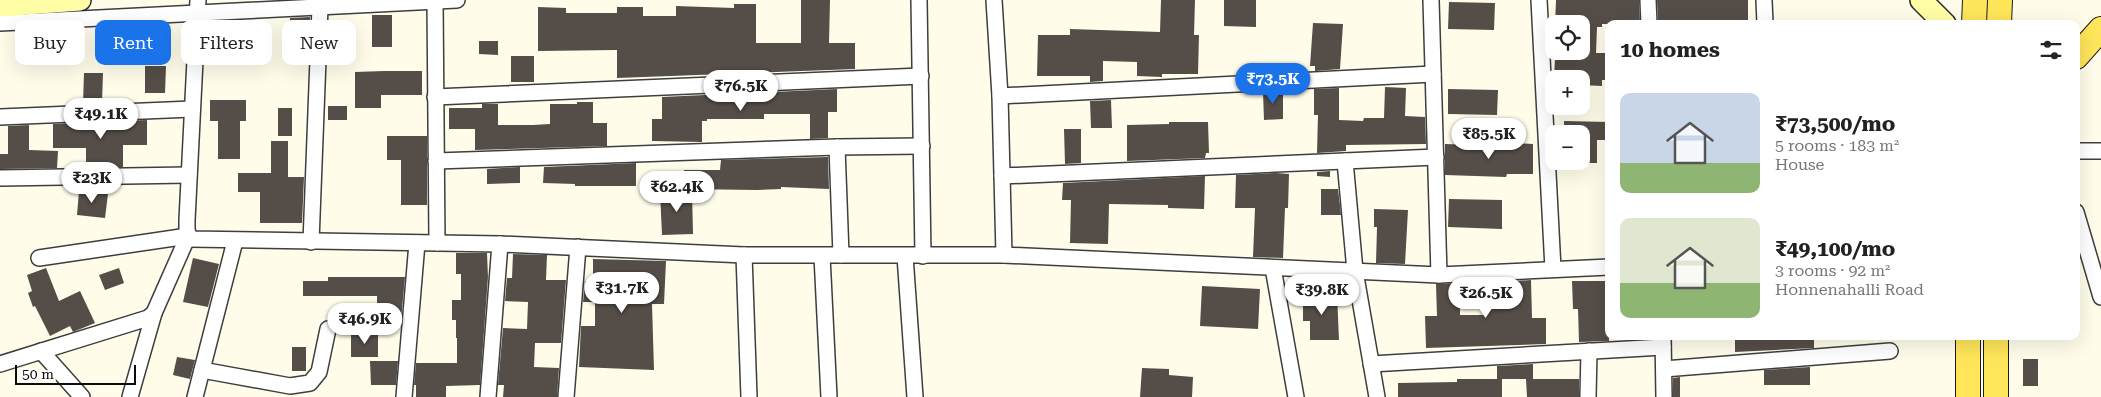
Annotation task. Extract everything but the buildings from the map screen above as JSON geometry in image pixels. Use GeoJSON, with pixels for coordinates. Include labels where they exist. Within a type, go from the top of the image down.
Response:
{"type":"FeatureCollection","features":[{"type":"Feature","properties":{"kind":"main road"},"geometry":{"type":"LineString","coordinates":[[1974,20],[1975,0]]}},
{"type":"Feature","properties":{"kind":"main road"},"geometry":{"type":"LineString","coordinates":[[1998,20],[2000,0]]}},
{"type":"Feature","properties":{"kind":"main road"},"geometry":{"type":"LineString","coordinates":[[2080,53],[2101,29]]}},
{"type":"Feature","properties":{"kind":"main road"},"geometry":{"type":"LineString","coordinates":[[1968,340],[1968,397]]}},
{"type":"Feature","properties":{"kind":"main road"},"geometry":{"type":"LineString","coordinates":[[1996,340],[1996,397]]}},
{"type":"Feature","properties":{"kind":"street"},"geometry":{"type":"LineString","coordinates":[[0,6],[80,0]]}},
{"type":"Feature","properties":{"kind":"street"},"geometry":{"type":"LineString","coordinates":[[0,23],[197,7],[320,7],[457,0]]}},
{"type":"Feature","properties":{"kind":"street"},"geometry":{"type":"LineString","coordinates":[[919,0],[923,256]]}},
{"type":"Feature","properties":{"kind":"street"},"geometry":{"type":"LineString","coordinates":[[994,0],[1000,96],[1004,255]]}},
{"type":"Feature","properties":{"kind":"street"},"geometry":{"type":"LineString","coordinates":[[1431,0],[1439,275]]}},
{"type":"Feature","properties":{"kind":"street"},"geometry":{"type":"LineString","coordinates":[[1539,0],[1553,269]]}},
{"type":"Feature","properties":{"kind":"street"},"geometry":{"type":"LineString","coordinates":[[1648,0],[1650,20]]}},
{"type":"Feature","properties":{"kind":"street"},"geometry":{"type":"LineString","coordinates":[[1764,0],[1765,20]]}},
{"type":"Feature","properties":{"kind":"street"},"geometry":{"type":"LineString","coordinates":[[1921,0],[1941,20]]}},
{"type":"Feature","properties":{"kind":"street"},"geometry":{"type":"LineString","coordinates":[[435,1],[436,243]]}},
{"type":"Feature","properties":{"kind":"street"},"geometry":{"type":"LineString","coordinates":[[130,397],[154,313],[188,236],[186,220],[197,7]]}},
{"type":"Feature","properties":{"kind":"street"},"geometry":{"type":"LineString","coordinates":[[311,242],[320,7]]}},
{"type":"Feature","properties":{"kind":"street"},"geometry":{"type":"LineString","coordinates":[[1000,96],[1433,74]]}},
{"type":"Feature","properties":{"kind":"street"},"geometry":{"type":"LineString","coordinates":[[436,97],[921,76]]}},
{"type":"Feature","properties":{"kind":"street"},"geometry":{"type":"LineString","coordinates":[[0,117],[192,109]]}},
{"type":"Feature","properties":{"kind":"street"},"geometry":{"type":"LineString","coordinates":[[436,161],[836,147],[922,146]]}},
{"type":"Feature","properties":{"kind":"street"},"geometry":{"type":"LineString","coordinates":[[836,147],[841,255]]}},
{"type":"Feature","properties":{"kind":"street"},"geometry":{"type":"LineString","coordinates":[[2080,151],[2101,151]]}},
{"type":"Feature","properties":{"kind":"street"},"geometry":{"type":"LineString","coordinates":[[1002,176],[1436,157]]}},
{"type":"Feature","properties":{"kind":"street"},"geometry":{"type":"LineString","coordinates":[[1345,161],[1355,272],[1377,397]]}},
{"type":"Feature","properties":{"kind":"street"},"geometry":{"type":"LineString","coordinates":[[0,178],[189,175]]}},
{"type":"Feature","properties":{"kind":"street"},"geometry":{"type":"LineString","coordinates":[[2080,226],[2101,297]]}},
{"type":"Feature","properties":{"kind":"street"},"geometry":{"type":"LineString","coordinates":[[39,258],[188,236],[190,239],[198,240],[500,244],[744,255],[1004,255],[1439,275],[1605,267]]}},
{"type":"Feature","properties":{"kind":"street"},"geometry":{"type":"LineString","coordinates":[[195,397],[235,241]]}},
{"type":"Feature","properties":{"kind":"street"},"geometry":{"type":"LineString","coordinates":[[404,397],[417,243]]}},
{"type":"Feature","properties":{"kind":"street"},"geometry":{"type":"LineString","coordinates":[[488,397],[500,244]]}},
{"type":"Feature","properties":{"kind":"street"},"geometry":{"type":"LineString","coordinates":[[566,397],[578,247]]}},
{"type":"Feature","properties":{"kind":"street"},"geometry":{"type":"LineString","coordinates":[[744,255],[749,397]]}},
{"type":"Feature","properties":{"kind":"street"},"geometry":{"type":"LineString","coordinates":[[822,256],[830,397]]}},
{"type":"Feature","properties":{"kind":"street"},"geometry":{"type":"LineString","coordinates":[[905,256],[915,397]]}},
{"type":"Feature","properties":{"kind":"street"},"geometry":{"type":"LineString","coordinates":[[1273,268],[1296,397]]}},
{"type":"Feature","properties":{"kind":"street"},"geometry":{"type":"LineString","coordinates":[[0,364],[148,318],[154,313]]}},
{"type":"Feature","properties":{"kind":"street"},"geometry":{"type":"LineString","coordinates":[[202,370],[290,386],[310,384],[319,372],[328,329]]}},
{"type":"Feature","properties":{"kind":"street"},"geometry":{"type":"LineString","coordinates":[[1371,364],[1589,351],[1663,342],[1664,397]]}},
{"type":"Feature","properties":{"kind":"street"},"geometry":{"type":"LineString","coordinates":[[41,351],[82,397]]}},
{"type":"Feature","properties":{"kind":"street"},"geometry":{"type":"LineString","coordinates":[[1588,397],[1589,351]]}},
{"type":"Feature","properties":{"kind":"street"},"geometry":{"type":"LineString","coordinates":[[1664,369],[1890,351]]}}]}
